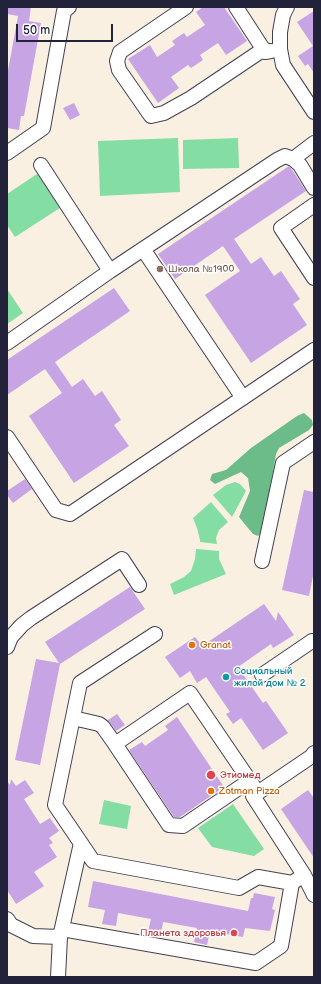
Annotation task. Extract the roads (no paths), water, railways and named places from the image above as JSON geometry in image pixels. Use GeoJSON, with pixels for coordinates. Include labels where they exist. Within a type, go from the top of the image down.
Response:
{"type":"FeatureCollection","features":[{"type":"Feature","properties":{"kind":"lane"},"geometry":{"type":"LineString","coordinates":[[186,7],[120,52],[117,61],[119,70],[151,116],[164,112],[191,98],[264,49]]}},
{"type":"Feature","properties":{"kind":"lane"},"geometry":{"type":"LineString","coordinates":[[236,7],[265,52],[280,49]]}},
{"type":"Feature","properties":{"kind":"lane"},"geometry":{"type":"LineString","coordinates":[[287,7],[283,15],[280,32],[280,49],[283,65],[314,112]]}},
{"type":"Feature","properties":{"kind":"lane"},"geometry":{"type":"LineString","coordinates":[[7,153],[43,128],[65,8]]}},
{"type":"Feature","properties":{"kind":"lane"},"geometry":{"type":"LineString","coordinates":[[292,159],[314,143]]}},
{"type":"Feature","properties":{"kind":"lane"},"geometry":{"type":"LineString","coordinates":[[7,343],[110,271],[277,160],[285,156],[300,165],[314,188]]}},
{"type":"Feature","properties":{"kind":"lane"},"geometry":{"type":"LineString","coordinates":[[41,165],[110,271]]}},
{"type":"Feature","properties":{"kind":"lane"},"geometry":{"type":"LineString","coordinates":[[314,205],[281,228],[314,278]]}},
{"type":"Feature","properties":{"kind":"lane"},"geometry":{"type":"LineString","coordinates":[[143,249],[243,398]]}},
{"type":"Feature","properties":{"kind":"lane"},"geometry":{"type":"LineString","coordinates":[[7,437],[56,510],[70,514],[314,350]]}},
{"type":"Feature","properties":{"kind":"lane"},"geometry":{"type":"LineString","coordinates":[[262,561],[283,463],[314,442]]}},
{"type":"Feature","properties":{"kind":"lane"},"geometry":{"type":"LineString","coordinates":[[7,647],[11,637],[31,618],[122,559],[139,585]]}},
{"type":"Feature","properties":{"kind":"lane"},"geometry":{"type":"LineString","coordinates":[[155,634],[80,683],[56,805],[93,861],[239,888],[258,877],[292,883],[304,875]]}},
{"type":"Feature","properties":{"kind":"lane"},"geometry":{"type":"LineString","coordinates":[[262,675],[312,641],[314,642]]}},
{"type":"Feature","properties":{"kind":"lane"},"geometry":{"type":"LineString","coordinates":[[115,744],[190,693],[258,793]]}},
{"type":"Feature","properties":{"kind":"lane"},"geometry":{"type":"LineString","coordinates":[[73,718],[99,724],[104,727],[169,824],[183,826],[249,781]]}},
{"type":"Feature","properties":{"kind":"lane"},"geometry":{"type":"LineString","coordinates":[[314,753],[312,756],[253,796],[304,875],[314,895]]}},
{"type":"Feature","properties":{"kind":"lane"},"geometry":{"type":"LineString","coordinates":[[58,977],[61,933],[81,844]]}},
{"type":"Feature","properties":{"kind":"lane"},"geometry":{"type":"LineString","coordinates":[[7,919],[11,925],[33,936],[61,933],[256,963],[281,946],[292,883]]}},
{"type":"Feature","properties":{"kind":"place","name":"Школа №1900"},"geometry":{"type":"Point","coordinates":[160,269]}},
{"type":"Feature","properties":{"kind":"place","name":"Granat"},"geometry":{"type":"Point","coordinates":[192,645]}},
{"type":"Feature","properties":{"kind":"place","name":"Социальный жилой дом № 2"},"geometry":{"type":"Point","coordinates":[226,677]}},
{"type":"Feature","properties":{"kind":"place","name":"Этиомед"},"geometry":{"type":"Point","coordinates":[211,775]}},
{"type":"Feature","properties":{"kind":"place","name":"Zotman Pizza"},"geometry":{"type":"Point","coordinates":[211,791]}},
{"type":"Feature","properties":{"kind":"place","name":"Планета здоровья"},"geometry":{"type":"Point","coordinates":[234,933]}}]}
